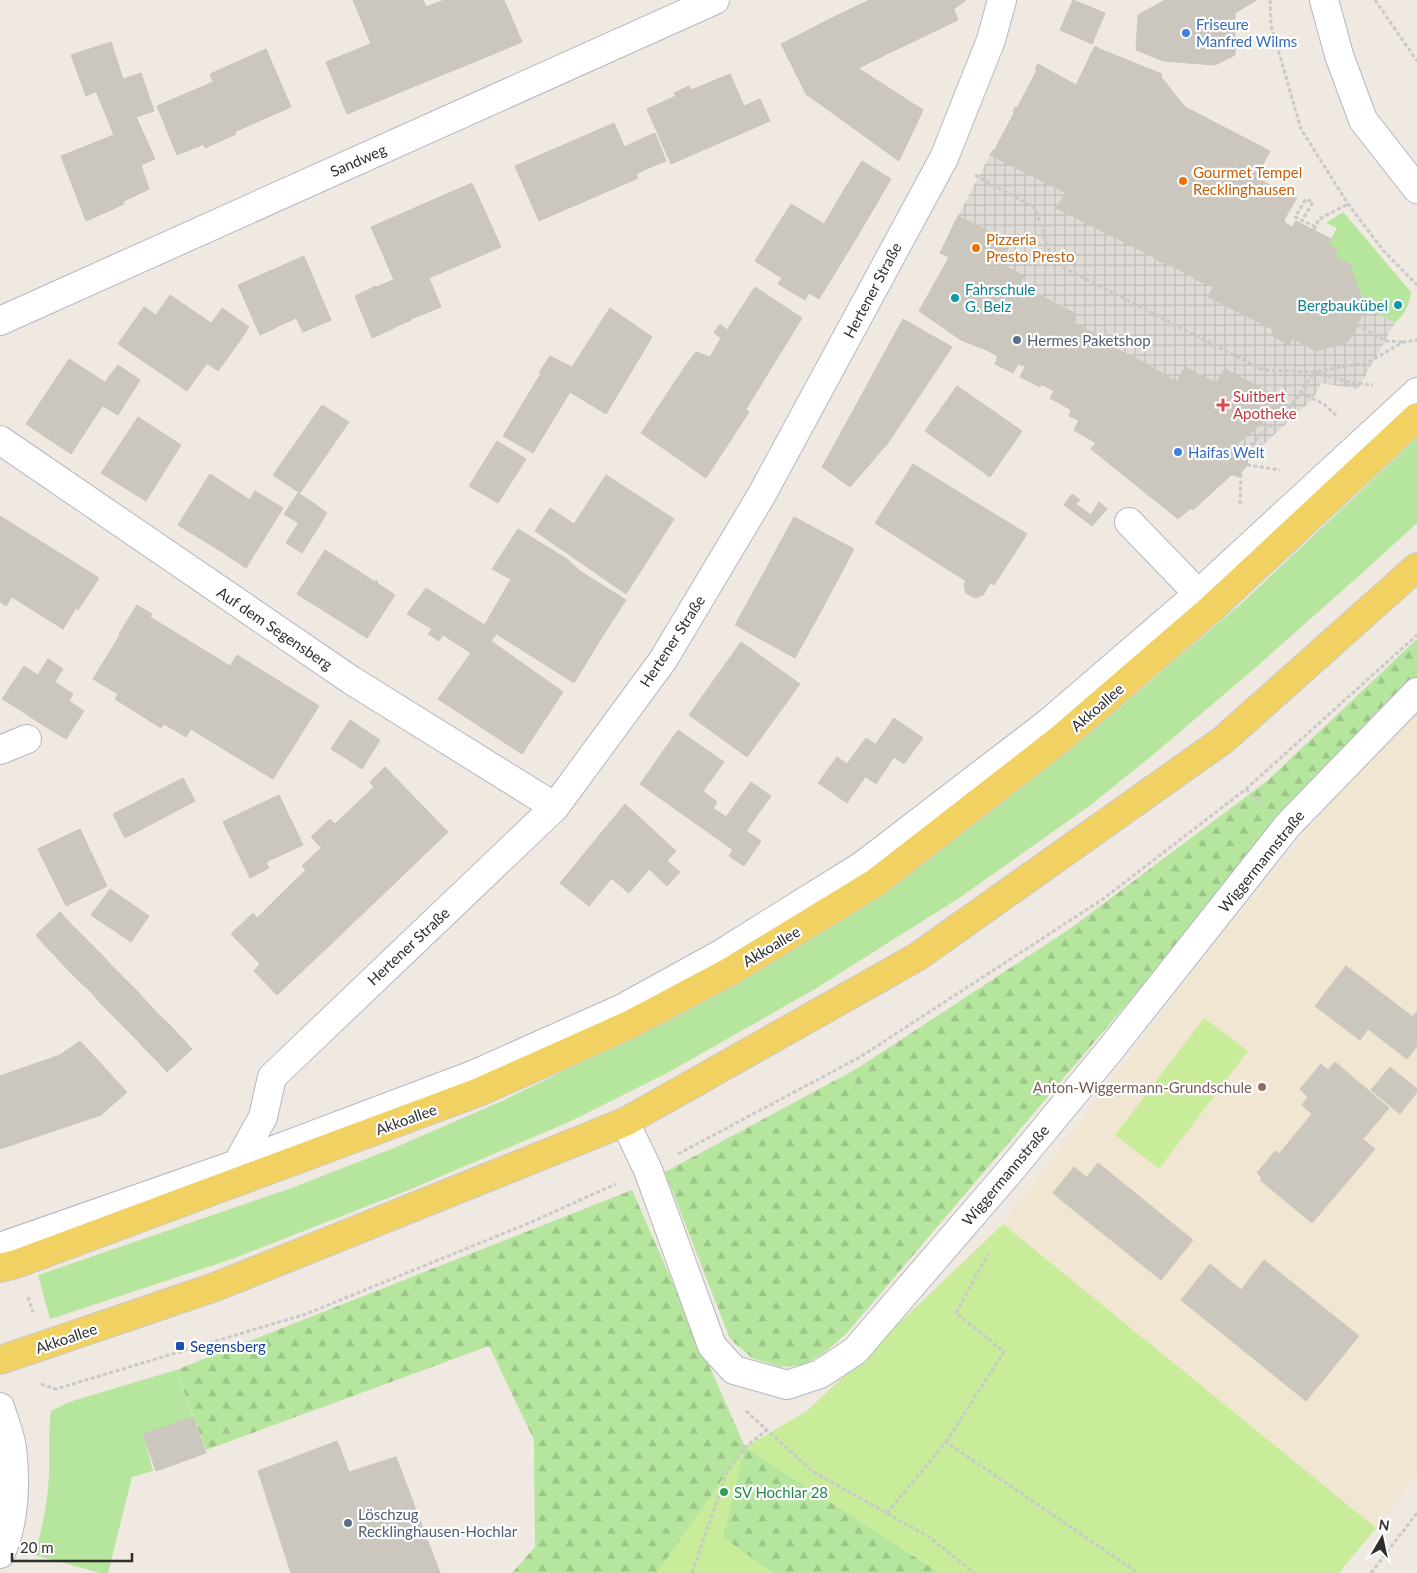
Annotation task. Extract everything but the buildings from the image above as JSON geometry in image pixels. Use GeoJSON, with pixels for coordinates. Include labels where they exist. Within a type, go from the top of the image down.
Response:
{"type":"FeatureCollection","features":[{"type":"Feature","properties":{"kind":"main road","name":"Akkoallee"},"geometry":{"type":"LineString","coordinates":[[0,1268],[479,1092],[629,1025],[728,972],[876,883],[1058,740],[1206,600],[1417,417]]}},
{"type":"Feature","properties":{"kind":"main road","name":"Akkoallee"},"geometry":{"type":"LineString","coordinates":[[0,1360],[215,1287],[626,1122],[917,957],[1223,740],[1417,567]]}},
{"type":"Feature","properties":{"kind":"street","name":"Sandweg"},"geometry":{"type":"LineString","coordinates":[[0,320],[715,0]]}},
{"type":"Feature","properties":{"kind":"street","name":"Hertener Straße"},"geometry":{"type":"LineString","coordinates":[[214,1190],[237,1164],[263,1116],[272,1077],[555,807],[663,660],[761,496],[944,158],[991,40],[1002,0]]}},
{"type":"Feature","properties":{"kind":"street"},"geometry":{"type":"LineString","coordinates":[[1324,0],[1339,55],[1363,120],[1417,189]]}},
{"type":"Feature","properties":{"kind":"street"},"geometry":{"type":"LineString","coordinates":[[0,1247],[237,1164],[476,1074],[623,1008],[720,955],[863,865],[1206,600],[1417,392]]}},
{"type":"Feature","properties":{"kind":"street","name":"Auf dem Segensberg"},"geometry":{"type":"LineString","coordinates":[[0,440],[351,680],[555,807]]}},
{"type":"Feature","properties":{"kind":"street"},"geometry":{"type":"LineString","coordinates":[[1129,522],[1206,600]]}},
{"type":"Feature","properties":{"kind":"street","name":"Wiggermannstraße"},"geometry":{"type":"LineString","coordinates":[[734,1370],[787,1385],[820,1374],[855,1351],[1023,1156],[1288,825],[1417,692]]}},
{"type":"Feature","properties":{"kind":"street"},"geometry":{"type":"LineString","coordinates":[[0,750],[27,739]]}},
{"type":"Feature","properties":{"kind":"street"},"geometry":{"type":"LineString","coordinates":[[626,1122],[648,1170],[712,1346],[734,1370]]}},
{"type":"Feature","properties":{"kind":"street"},"geometry":{"type":"LineString","coordinates":[[0,1407],[12,1446],[14,1484],[10,1521],[4,1547],[0,1554]]}},
{"type":"Feature","properties":{"kind":"path"},"geometry":{"type":"LineString","coordinates":[[1270,0],[1271,25],[1301,129],[1348,204],[1383,250],[1417,285]]}},
{"type":"Feature","properties":{"kind":"path"},"geometry":{"type":"LineString","coordinates":[[1375,0],[1417,61]]}},
{"type":"Feature","properties":{"kind":"path"},"geometry":{"type":"LineString","coordinates":[[944,158],[1035,208],[1053,262],[1263,370],[1315,372],[1369,362],[1403,342]]}},
{"type":"Feature","properties":{"kind":"path"},"geometry":{"type":"LineString","coordinates":[[1304,217],[1313,202],[1306,199],[1295,217],[1315,228],[1319,219],[1348,204]]}},
{"type":"Feature","properties":{"kind":"path"},"geometry":{"type":"LineString","coordinates":[[1357,326],[1386,341],[1403,342],[1417,340]]}},
{"type":"Feature","properties":{"kind":"path"},"geometry":{"type":"LineString","coordinates":[[1315,372],[1349,382],[1362,382],[1380,387]]}},
{"type":"Feature","properties":{"kind":"path"},"geometry":{"type":"LineString","coordinates":[[1241,454],[1291,406],[1315,372]]}},
{"type":"Feature","properties":{"kind":"path"},"geometry":{"type":"LineString","coordinates":[[1300,393],[1324,404],[1344,423]]}},
{"type":"Feature","properties":{"kind":"path"},"geometry":{"type":"LineString","coordinates":[[1247,465],[1282,470]]}},
{"type":"Feature","properties":{"kind":"path"},"geometry":{"type":"LineString","coordinates":[[1241,474],[1240,504],[1244,508]]}},
{"type":"Feature","properties":{"kind":"path"},"geometry":{"type":"LineString","coordinates":[[1246,789],[1258,800]]}},
{"type":"Feature","properties":{"kind":"path"},"geometry":{"type":"LineString","coordinates":[[888,1513],[946,1442],[1004,1352],[956,1313]]}},
{"type":"Feature","properties":{"kind":"path"},"geometry":{"type":"LineString","coordinates":[[734,1370],[747,1412],[812,1471],[929,1537],[974,1573]]}},
{"type":"Feature","properties":{"kind":"path"},"geometry":{"type":"LineString","coordinates":[[692,1573],[726,1475],[745,1447],[767,1430]]}},
{"type":"Feature","properties":{"kind":"path"},"geometry":{"type":"LineString","coordinates":[[946,1442],[1138,1573]]}},
{"type":"Feature","properties":{"kind":"path"},"geometry":{"type":"LineString","coordinates":[[1371,1573],[1417,1513]]}},
{"type":"Feature","properties":{"kind":"shaded area"},"geometry":{"type":"Polygon","coordinates":[[[990,155],[1066,193],[1057,207],[1213,287],[1208,297],[1274,330],[1271,336],[1289,345],[1292,339],[1294,339],[1316,351],[1348,342],[1366,308],[1395,323],[1358,389],[1321,383],[1313,399],[1248,459],[1247,465],[1238,477],[1232,475],[1193,510],[1178,497],[1212,463],[1279,409],[1284,400],[1225,369],[1216,383],[1185,367],[1177,382],[1072,322],[1077,313],[1019,284],[1001,264],[1011,242],[958,216],[990,155]]]}},
{"type":"Feature","properties":{"kind":"shaded area","name":"Anton-Wiggermann-Grundschule"},"geometry":{"type":"Polygon","coordinates":[[[1417,708],[1417,1475],[1376,1528],[1003,1224],[1210,949],[1316,820],[1417,708]]]}},
{"type":"Feature","properties":{"kind":"green space"},"geometry":{"type":"Polygon","coordinates":[[[1343,212],[1411,292],[1406,309],[1395,323],[1366,308],[1353,274],[1334,256],[1338,250],[1328,244],[1337,228],[1326,223],[1343,212]]]}},
{"type":"Feature","properties":{"kind":"green space"},"geometry":{"type":"Polygon","coordinates":[[[1417,438],[1417,523],[1255,668],[1154,754],[1088,807],[959,898],[815,989],[667,1073],[569,1122],[411,1189],[232,1259],[50,1319],[38,1275],[289,1189],[394,1148],[502,1101],[650,1029],[906,875],[995,809],[1096,728],[1243,602],[1417,438]]]}},
{"type":"Feature","properties":{"kind":"green space"},"geometry":{"type":"Polygon","coordinates":[[[1417,639],[1417,678],[1308,785],[1267,839],[846,1334],[824,1353],[803,1365],[779,1367],[752,1358],[730,1339],[665,1172],[858,1068],[1071,928],[1267,781],[1417,639]]]}},
{"type":"Feature","properties":{"kind":"green space"},"geometry":{"type":"Polygon","coordinates":[[[1204,1018],[1248,1051],[1159,1169],[1115,1135],[1204,1018]]]}},
{"type":"Feature","properties":{"kind":"green space"},"geometry":{"type":"Polygon","coordinates":[[[632,1190],[745,1447],[940,1573],[773,1573],[723,1538],[744,1449],[657,1573],[512,1573],[535,1547],[534,1440],[489,1346],[206,1450],[176,1370],[632,1190]]]}},
{"type":"Feature","properties":{"kind":"green space"},"geometry":{"type":"Polygon","coordinates":[[[1003,1224],[1376,1528],[1339,1573],[940,1573],[745,1447],[807,1411],[1003,1224]]]}},
{"type":"Feature","properties":{"kind":"green space"},"geometry":{"type":"Polygon","coordinates":[[[176,1370],[193,1417],[143,1434],[153,1471],[132,1477],[108,1573],[100,1573],[35,1555],[47,1495],[51,1411],[69,1402],[176,1370]]]}},
{"type":"Feature","properties":{"kind":"green space","name":"SV Hochlar 28"},"geometry":{"type":"Polygon","coordinates":[[[745,1447],[723,1537],[773,1573],[657,1573],[745,1447]]]}},
{"type":"Feature","properties":{"kind":"place","name":"Friseure Manfred Wilms"},"geometry":{"type":"Point","coordinates":[1186,33]}},
{"type":"Feature","properties":{"kind":"place","name":"Gourmet Tempel Recklinghausen"},"geometry":{"type":"Point","coordinates":[1183,181]}},
{"type":"Feature","properties":{"kind":"place","name":"Pizzeria Presto Presto"},"geometry":{"type":"Point","coordinates":[976,248]}},
{"type":"Feature","properties":{"kind":"place","name":"Fahrschule G. Belz"},"geometry":{"type":"Point","coordinates":[955,298]}},
{"type":"Feature","properties":{"kind":"place","name":"Bergbaukübel"},"geometry":{"type":"Point","coordinates":[1398,305]}},
{"type":"Feature","properties":{"kind":"place","name":"Hermes Paketshop"},"geometry":{"type":"Point","coordinates":[1017,340]}},
{"type":"Feature","properties":{"kind":"place","name":"Suitbert Apotheke"},"geometry":{"type":"Point","coordinates":[1223,405]}},
{"type":"Feature","properties":{"kind":"place","name":"Haifas Welt"},"geometry":{"type":"Point","coordinates":[1178,452]}},
{"type":"Feature","properties":{"kind":"place","name":"Anton-Wiggermann-Grundschule"},"geometry":{"type":"Point","coordinates":[1262,1087]}},
{"type":"Feature","properties":{"kind":"place","name":"Segensberg"},"geometry":{"type":"Point","coordinates":[180,1346]}},
{"type":"Feature","properties":{"kind":"place","name":"SV Hochlar 28"},"geometry":{"type":"Point","coordinates":[724,1492]}},
{"type":"Feature","properties":{"kind":"place","name":"Löschzug Recklinghausen-Hochlar"},"geometry":{"type":"Point","coordinates":[348,1523]}}]}
